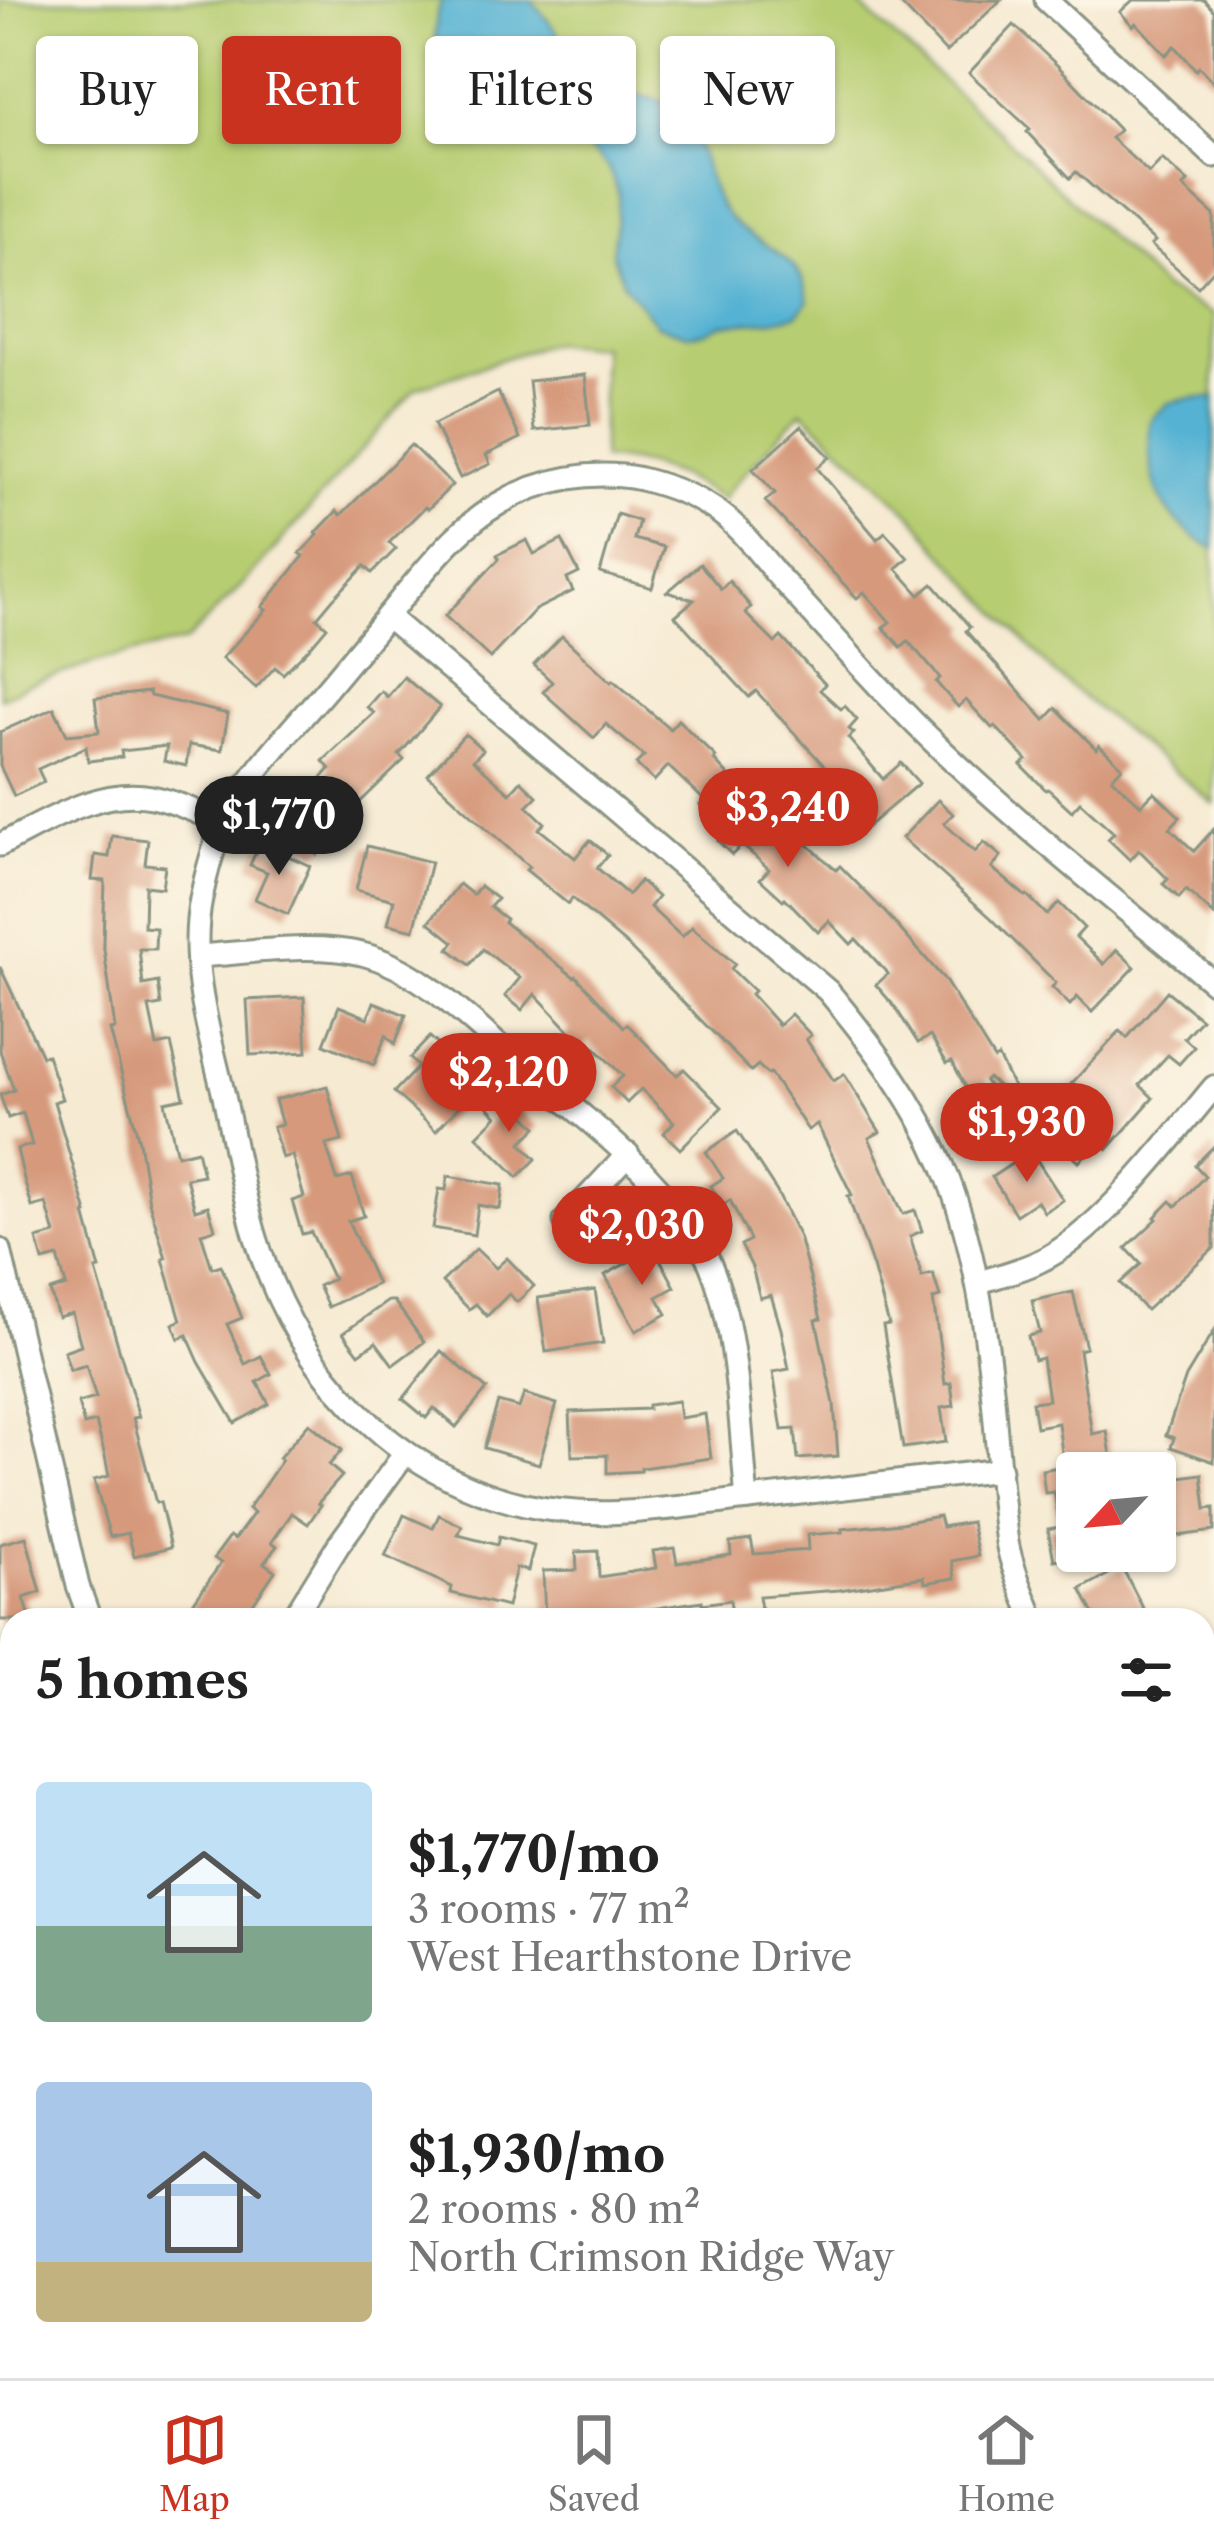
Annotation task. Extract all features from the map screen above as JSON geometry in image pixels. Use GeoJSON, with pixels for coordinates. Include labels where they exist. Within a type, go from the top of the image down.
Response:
{"type":"FeatureCollection","features":[{"type":"Feature","properties":{"kind":"street"},"geometry":{"type":"LineString","coordinates":[[1046,0],[1214,157]]}},
{"type":"Feature","properties":{"kind":"street"},"geometry":{"type":"LineString","coordinates":[[1000,1470],[659,1510],[585,1513],[555,1511],[478,1491],[405,1453],[345,1401],[311,1358],[287,1317],[256,1236],[210,1034],[198,956],[199,907],[224,824],[262,768],[449,540],[507,498],[560,480],[604,474],[643,480],[677,490],[718,511],[944,752],[1214,983]]}},
{"type":"Feature","properties":{"kind":"street"},"geometry":{"type":"LineString","coordinates":[[387,616],[828,992],[877,1050],[944,1168],[976,1283],[1008,1546],[1030,1608]]}},
{"type":"Feature","properties":{"kind":"street"},"geometry":{"type":"LineString","coordinates":[[0,845],[99,799],[126,796],[163,800],[224,824]]}},
{"type":"Feature","properties":{"kind":"street"},"geometry":{"type":"LineString","coordinates":[[198,956],[337,950],[392,964],[430,986],[628,1154],[670,1199],[706,1254],[727,1315],[748,1499]]}},
{"type":"Feature","properties":{"kind":"street"},"geometry":{"type":"LineString","coordinates":[[976,1283],[1039,1262],[1068,1245],[1105,1211],[1214,1087]]}},
{"type":"Feature","properties":{"kind":"street"},"geometry":{"type":"LineString","coordinates":[[565,1221],[628,1154]]}},
{"type":"Feature","properties":{"kind":"street"},"geometry":{"type":"LineString","coordinates":[[0,1250],[86,1608]]}},
{"type":"Feature","properties":{"kind":"street"},"geometry":{"type":"LineString","coordinates":[[299,1608],[405,1453]]}},
{"type":"Feature","properties":{"kind":"green space"},"geometry":{"type":"Polygon","coordinates":[[[0,0],[854,0],[1164,289],[1214,315],[1214,804],[1056,675],[916,519],[802,411],[723,500],[666,470],[602,459],[602,346],[550,343],[416,388],[247,580],[186,641],[108,659],[0,698],[0,0]]]}},
{"type":"Feature","properties":{"kind":"water"},"geometry":{"type":"Polygon","coordinates":[[[442,0],[531,0],[559,36],[435,36],[442,0]]]}},
{"type":"Feature","properties":{"kind":"water"},"geometry":{"type":"Polygon","coordinates":[[[636,94],[660,101],[660,144],[697,144],[723,210],[787,260],[805,285],[808,302],[797,315],[722,324],[705,332],[688,334],[657,325],[623,283],[612,253],[619,195],[608,166],[581,144],[636,144],[636,94]]]}},
{"type":"Feature","properties":{"kind":"water"},"geometry":{"type":"Polygon","coordinates":[[[1214,398],[1214,549],[1169,511],[1151,462],[1150,421],[1169,403],[1214,398]]]}},
{"type":"Feature","properties":{"kind":"building"},"geometry":{"type":"Polygon","coordinates":[[[897,0],[1001,0],[946,52],[897,0]]]}},
{"type":"Feature","properties":{"kind":"building"},"geometry":{"type":"Polygon","coordinates":[[[1133,0],[1204,0],[1214,11],[1214,83],[1175,46],[1166,55],[1136,23],[1133,26],[1120,12],[1133,0]]]}},
{"type":"Feature","properties":{"kind":"building"},"geometry":{"type":"Polygon","coordinates":[[[1014,25],[1119,130],[1111,138],[1149,173],[1162,159],[1188,182],[1183,187],[1214,215],[1214,269],[1198,287],[1151,245],[1155,241],[1076,172],[1070,178],[1027,132],[1030,129],[969,73],[1014,25]]]}},
{"type":"Feature","properties":{"kind":"building"},"geometry":{"type":"Polygon","coordinates":[[[585,375],[590,425],[534,431],[529,381],[585,375]]]}},
{"type":"Feature","properties":{"kind":"building"},"geometry":{"type":"Polygon","coordinates":[[[498,392],[520,438],[486,455],[490,464],[460,478],[434,424],[498,392]]]}},
{"type":"Feature","properties":{"kind":"building"},"geometry":{"type":"Polygon","coordinates":[[[801,426],[830,457],[817,468],[877,539],[885,532],[908,558],[896,568],[920,595],[933,584],[970,627],[966,631],[1045,720],[1056,708],[1096,749],[1099,745],[1122,767],[1112,778],[1141,805],[1154,792],[1180,817],[1170,828],[1194,851],[1214,829],[1214,915],[1186,890],[1179,898],[1163,884],[1168,879],[1139,850],[1130,860],[1108,839],[1114,833],[1080,802],[1072,811],[1046,790],[1021,765],[1027,760],[995,726],[966,700],[958,707],[908,641],[901,647],[883,627],[890,622],[864,592],[857,598],[765,501],[775,493],[753,469],[801,426]]]}},
{"type":"Feature","properties":{"kind":"building"},"geometry":{"type":"Polygon","coordinates":[[[411,445],[452,485],[389,543],[396,549],[372,573],[365,566],[333,599],[317,618],[327,627],[310,647],[283,674],[275,667],[256,688],[222,658],[266,610],[262,607],[304,556],[300,553],[316,533],[337,511],[341,515],[411,445]]]}},
{"type":"Feature","properties":{"kind":"building"},"geometry":{"type":"Polygon","coordinates":[[[617,514],[639,521],[634,539],[664,547],[652,588],[600,573],[617,514]]]}},
{"type":"Feature","properties":{"kind":"building"},"geometry":{"type":"Polygon","coordinates":[[[527,540],[534,554],[562,540],[579,573],[567,579],[573,591],[535,610],[490,658],[445,616],[499,559],[497,555],[527,540]]]}},
{"type":"Feature","properties":{"kind":"building"},"geometry":{"type":"Polygon","coordinates":[[[700,564],[721,589],[729,581],[751,607],[745,613],[775,643],[781,637],[825,684],[820,690],[857,720],[848,738],[883,779],[901,763],[919,783],[866,828],[824,779],[831,773],[756,691],[749,697],[675,616],[694,600],[667,592],[700,564]]]}},
{"type":"Feature","properties":{"kind":"building"},"geometry":{"type":"Polygon","coordinates":[[[562,636],[670,729],[678,720],[780,831],[786,825],[836,870],[840,866],[884,911],[944,979],[994,1059],[998,1057],[1025,1110],[988,1078],[985,1081],[1005,1111],[969,1129],[959,1109],[973,1102],[952,1061],[947,1063],[930,1036],[918,1043],[876,985],[888,974],[856,939],[851,944],[829,921],[818,932],[760,879],[769,869],[742,845],[732,855],[718,841],[726,833],[700,805],[705,801],[668,766],[654,781],[636,764],[644,756],[606,724],[594,738],[543,692],[552,682],[534,665],[562,636]]]}},
{"type":"Feature","properties":{"kind":"building"},"geometry":{"type":"Polygon","coordinates":[[[404,677],[440,707],[399,755],[404,760],[353,809],[357,813],[317,855],[274,814],[291,795],[299,803],[330,769],[323,761],[374,713],[367,707],[381,691],[387,697],[404,677]]]}},
{"type":"Feature","properties":{"kind":"building"},"geometry":{"type":"Polygon","coordinates":[[[149,692],[228,714],[222,750],[189,745],[186,766],[164,761],[167,746],[121,751],[122,757],[88,761],[86,747],[38,769],[44,782],[14,796],[0,766],[0,732],[54,708],[67,735],[99,732],[95,698],[149,692]]]}},
{"type":"Feature","properties":{"kind":"building"},"geometry":{"type":"Polygon","coordinates":[[[465,734],[483,750],[473,760],[510,793],[521,781],[537,796],[527,806],[545,823],[539,829],[575,858],[590,840],[608,855],[597,868],[628,895],[640,881],[658,897],[650,907],[682,937],[692,927],[735,964],[731,969],[779,1025],[791,1014],[811,1035],[806,1039],[834,1081],[844,1074],[880,1132],[869,1138],[903,1214],[915,1210],[922,1231],[910,1236],[922,1277],[933,1274],[940,1297],[933,1299],[945,1384],[951,1383],[954,1406],[941,1408],[946,1442],[903,1448],[883,1326],[889,1325],[848,1196],[852,1195],[817,1124],[808,1130],[770,1073],[758,1065],[751,1071],[628,946],[572,898],[568,904],[526,870],[529,867],[428,775],[465,734]]]}},
{"type":"Feature","properties":{"kind":"building"},"geometry":{"type":"Polygon","coordinates":[[[938,800],[953,814],[944,823],[975,852],[984,842],[1001,856],[992,868],[1047,915],[1059,903],[1084,928],[1076,937],[1104,964],[1117,950],[1135,967],[1092,1012],[1077,997],[1070,1005],[1052,987],[1056,983],[991,918],[902,838],[938,800]]]}},
{"type":"Feature","properties":{"kind":"building"},"geometry":{"type":"Polygon","coordinates":[[[112,836],[148,840],[145,864],[165,866],[162,888],[145,886],[144,927],[156,928],[155,949],[139,949],[143,985],[158,982],[161,1005],[149,1007],[157,1046],[171,1043],[184,1098],[165,1102],[177,1155],[197,1150],[203,1175],[186,1178],[195,1210],[208,1206],[215,1229],[201,1233],[212,1268],[221,1265],[242,1318],[227,1324],[245,1364],[261,1356],[271,1374],[257,1382],[269,1404],[235,1423],[187,1335],[179,1339],[173,1324],[181,1320],[110,1030],[115,1029],[103,942],[105,881],[92,880],[95,855],[109,857],[112,836]]]}},
{"type":"Feature","properties":{"kind":"building"},"geometry":{"type":"Polygon","coordinates":[[[260,843],[310,866],[288,914],[255,899],[267,872],[250,865],[260,843]]]}},
{"type":"Feature","properties":{"kind":"building"},"geometry":{"type":"Polygon","coordinates":[[[367,846],[431,862],[414,930],[388,924],[394,900],[356,890],[367,846]]]}},
{"type":"Feature","properties":{"kind":"building"},"geometry":{"type":"Polygon","coordinates":[[[459,884],[473,895],[480,886],[497,899],[490,907],[504,922],[576,976],[677,1075],[684,1069],[722,1107],[680,1149],[664,1133],[674,1122],[641,1089],[627,1103],[611,1087],[623,1076],[589,1042],[574,1057],[559,1042],[570,1031],[535,994],[522,1010],[505,996],[520,978],[483,949],[470,965],[449,949],[454,942],[429,922],[459,884]]]}},
{"type":"Feature","properties":{"kind":"building"},"geometry":{"type":"Polygon","coordinates":[[[0,967],[42,1056],[47,1055],[62,1099],[54,1102],[139,1417],[133,1418],[171,1547],[134,1556],[128,1533],[110,1537],[94,1480],[109,1476],[105,1456],[96,1422],[84,1425],[78,1403],[96,1398],[86,1365],[70,1370],[64,1351],[81,1345],[72,1313],[58,1317],[50,1291],[66,1286],[58,1257],[43,1261],[37,1239],[55,1234],[46,1203],[32,1207],[25,1183],[17,1149],[32,1145],[23,1113],[8,1118],[0,1095],[14,1090],[0,1051],[0,967]]]}},
{"type":"Feature","properties":{"kind":"building"},"geometry":{"type":"Polygon","coordinates":[[[1167,991],[1201,1019],[1184,1038],[1194,1047],[1179,1064],[1168,1055],[1140,1085],[1153,1098],[1108,1149],[1098,1140],[1079,1162],[1048,1133],[1061,1118],[1050,1107],[1120,1031],[1127,1038],[1167,991]]]}},
{"type":"Feature","properties":{"kind":"building"},"geometry":{"type":"Polygon","coordinates":[[[304,997],[307,1052],[250,1055],[247,1000],[304,997]]]}},
{"type":"Feature","properties":{"kind":"building"},"geometry":{"type":"Polygon","coordinates":[[[374,1002],[406,1015],[395,1044],[386,1035],[374,1065],[324,1044],[339,1006],[368,1018],[374,1002]]]}},
{"type":"Feature","properties":{"kind":"building"},"geometry":{"type":"Polygon","coordinates":[[[430,1037],[457,1062],[451,1068],[474,1090],[436,1131],[394,1092],[418,1067],[410,1058],[430,1037]]]}},
{"type":"Feature","properties":{"kind":"building"},"geometry":{"type":"Polygon","coordinates":[[[327,1086],[342,1141],[326,1145],[337,1180],[352,1176],[364,1216],[348,1221],[377,1284],[328,1307],[318,1286],[333,1279],[311,1232],[302,1234],[292,1201],[304,1197],[292,1155],[282,1158],[273,1127],[282,1125],[275,1100],[327,1086]]]}},
{"type":"Feature","properties":{"kind":"building"},"geometry":{"type":"Polygon","coordinates":[[[503,1093],[537,1127],[521,1143],[536,1159],[518,1177],[477,1136],[497,1116],[488,1107],[503,1093]]]}},
{"type":"Feature","properties":{"kind":"building"},"geometry":{"type":"Polygon","coordinates":[[[737,1131],[777,1192],[799,1237],[821,1319],[816,1320],[834,1404],[838,1456],[798,1459],[795,1429],[782,1430],[773,1372],[789,1369],[781,1329],[771,1295],[760,1298],[741,1245],[750,1240],[730,1200],[723,1205],[711,1186],[723,1178],[706,1152],[737,1131]]]}},
{"type":"Feature","properties":{"kind":"building"},"geometry":{"type":"Polygon","coordinates":[[[1214,1146],[1214,1248],[1146,1310],[1120,1283],[1141,1264],[1126,1248],[1171,1201],[1176,1206],[1205,1176],[1195,1165],[1214,1146]]]}},
{"type":"Feature","properties":{"kind":"building"},"geometry":{"type":"Polygon","coordinates":[[[1031,1151],[1063,1200],[1044,1212],[1037,1201],[1016,1215],[992,1177],[1031,1151]]]}},
{"type":"Feature","properties":{"kind":"building"},"geometry":{"type":"Polygon","coordinates":[[[448,1176],[503,1185],[500,1209],[478,1205],[474,1235],[433,1228],[439,1189],[446,1190],[448,1176]]]}},
{"type":"Feature","properties":{"kind":"building"},"geometry":{"type":"Polygon","coordinates":[[[654,1248],[675,1287],[657,1297],[667,1314],[636,1331],[605,1275],[654,1248]]]}},
{"type":"Feature","properties":{"kind":"building"},"geometry":{"type":"Polygon","coordinates":[[[476,1249],[496,1268],[507,1258],[534,1286],[517,1302],[509,1294],[487,1316],[476,1304],[469,1309],[442,1282],[476,1249]]]}},
{"type":"Feature","properties":{"kind":"building"},"geometry":{"type":"Polygon","coordinates":[[[595,1290],[603,1343],[546,1352],[538,1298],[595,1290]]]}},
{"type":"Feature","properties":{"kind":"building"},"geometry":{"type":"Polygon","coordinates":[[[1073,1292],[1086,1348],[1079,1350],[1092,1434],[1107,1431],[1110,1452],[1062,1452],[1058,1423],[1036,1427],[1032,1402],[1048,1400],[1042,1358],[1034,1360],[1028,1336],[1040,1333],[1032,1301],[1073,1292]]]}},
{"type":"Feature","properties":{"kind":"building"},"geometry":{"type":"Polygon","coordinates":[[[394,1301],[424,1342],[393,1365],[376,1342],[359,1354],[343,1333],[394,1301]]]}},
{"type":"Feature","properties":{"kind":"building"},"geometry":{"type":"Polygon","coordinates":[[[1214,1331],[1214,1462],[1171,1447],[1174,1438],[1166,1435],[1186,1377],[1214,1331]]]}},
{"type":"Feature","properties":{"kind":"building"},"geometry":{"type":"Polygon","coordinates":[[[441,1351],[487,1389],[456,1427],[434,1408],[426,1418],[403,1399],[441,1351]]]}},
{"type":"Feature","properties":{"kind":"building"},"geometry":{"type":"Polygon","coordinates":[[[524,1394],[557,1404],[539,1464],[484,1448],[498,1402],[519,1408],[524,1394]]]}},
{"type":"Feature","properties":{"kind":"building"},"geometry":{"type":"Polygon","coordinates":[[[678,1401],[680,1418],[705,1414],[711,1458],[607,1473],[607,1455],[572,1456],[570,1412],[648,1409],[648,1405],[678,1401]]]}},
{"type":"Feature","properties":{"kind":"building"},"geometry":{"type":"Polygon","coordinates":[[[309,1423],[342,1450],[329,1465],[342,1476],[318,1503],[308,1524],[292,1513],[264,1563],[275,1571],[250,1608],[190,1608],[221,1563],[214,1558],[254,1513],[248,1509],[282,1460],[279,1458],[309,1423]]]}},
{"type":"Feature","properties":{"kind":"building"},"geometry":{"type":"Polygon","coordinates":[[[1056,1467],[1056,1504],[1054,1492],[1045,1493],[1042,1470],[1056,1467]]]}},
{"type":"Feature","properties":{"kind":"building"},"geometry":{"type":"Polygon","coordinates":[[[1202,1474],[1206,1509],[1214,1508],[1214,1531],[1176,1536],[1176,1478],[1202,1474]]]}},
{"type":"Feature","properties":{"kind":"building"},"geometry":{"type":"Polygon","coordinates":[[[404,1515],[433,1528],[439,1515],[462,1526],[458,1535],[497,1545],[499,1537],[534,1546],[528,1571],[516,1568],[507,1607],[451,1593],[452,1587],[385,1556],[404,1515]]]}},
{"type":"Feature","properties":{"kind":"building"},"geometry":{"type":"Polygon","coordinates":[[[939,1516],[942,1527],[971,1522],[978,1556],[952,1561],[955,1578],[925,1583],[924,1577],[759,1596],[761,1608],[731,1608],[730,1600],[657,1608],[545,1608],[543,1571],[577,1570],[576,1552],[598,1551],[599,1577],[656,1568],[653,1551],[674,1548],[677,1563],[731,1555],[730,1542],[751,1539],[754,1554],[808,1550],[807,1535],[939,1516]]]}},
{"type":"Feature","properties":{"kind":"building"},"geometry":{"type":"Polygon","coordinates":[[[1056,1528],[1056,1560],[1054,1560],[1048,1529],[1056,1528]]]}},
{"type":"Feature","properties":{"kind":"building"},"geometry":{"type":"Polygon","coordinates":[[[26,1537],[41,1592],[24,1598],[27,1608],[0,1608],[0,1544],[26,1537]]]}},
{"type":"Feature","properties":{"kind":"building"},"geometry":{"type":"Polygon","coordinates":[[[1113,1572],[1125,1572],[1143,1608],[1091,1608],[1081,1589],[1113,1572]]]}}]}
